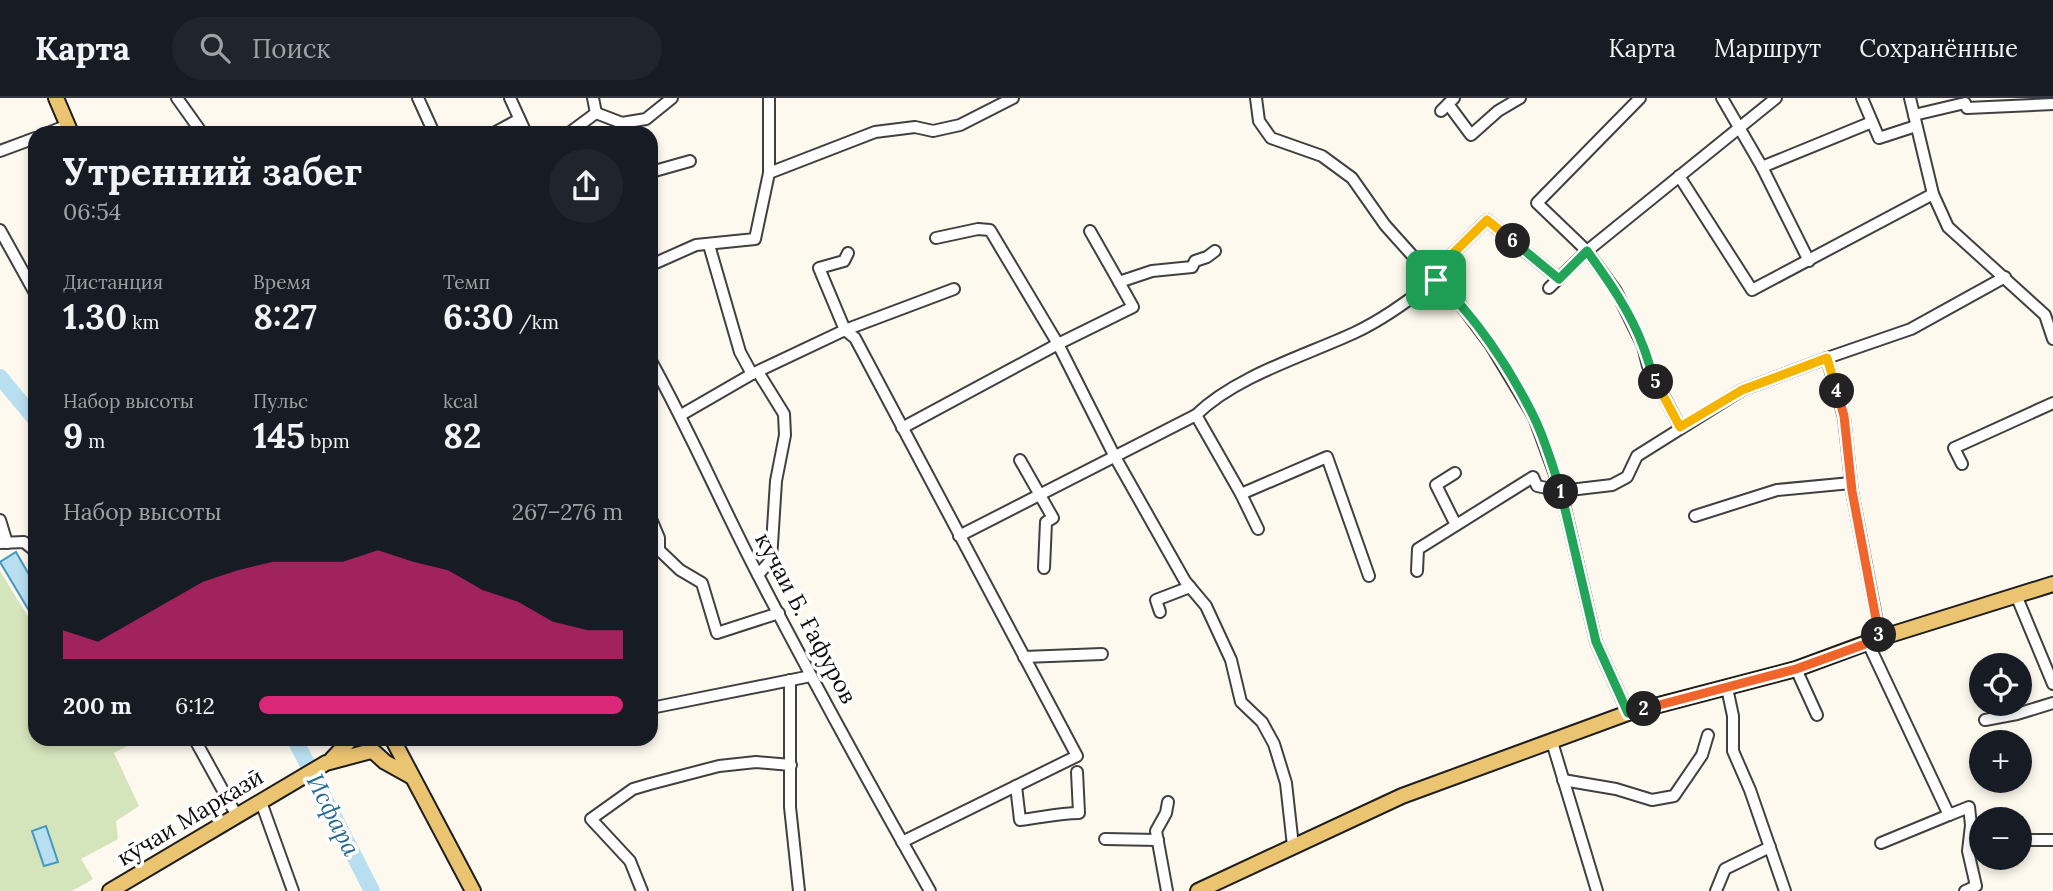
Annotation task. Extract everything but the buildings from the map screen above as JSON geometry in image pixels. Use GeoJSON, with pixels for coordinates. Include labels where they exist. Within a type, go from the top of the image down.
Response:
{"type":"FeatureCollection","features":[{"type":"Feature","properties":{"kind":"main road"},"geometry":{"type":"LineString","coordinates":[[56,98],[69,126]]}},
{"type":"Feature","properties":{"kind":"main road"},"geometry":{"type":"LineString","coordinates":[[1198,891],[1402,796],[1628,713],[1796,669],[1874,640],[2053,584]]}},
{"type":"Feature","properties":{"kind":"main road"},"geometry":{"type":"LineString","coordinates":[[329,761],[344,746]]}},
{"type":"Feature","properties":{"kind":"main road"},"geometry":{"type":"LineString","coordinates":[[363,746],[412,777]]}},
{"type":"Feature","properties":{"kind":"main road"},"geometry":{"type":"LineString","coordinates":[[329,761],[386,746]]}},
{"type":"Feature","properties":{"kind":"main road"},"geometry":{"type":"LineString","coordinates":[[395,746],[473,891]]}},
{"type":"Feature","properties":{"kind":"main road","name":"кӯчаи Марказӣ"},"geometry":{"type":"LineString","coordinates":[[110,891],[329,761]]}},
{"type":"Feature","properties":{"kind":"street"},"geometry":{"type":"LineString","coordinates":[[177,98],[197,126]]}},
{"type":"Feature","properties":{"kind":"street"},"geometry":{"type":"LineString","coordinates":[[418,98],[431,126]]}},
{"type":"Feature","properties":{"kind":"street"},"geometry":{"type":"LineString","coordinates":[[510,98],[522,126]]}},
{"type":"Feature","properties":{"kind":"street"},"geometry":{"type":"LineString","coordinates":[[593,98],[596,113]]}},
{"type":"Feature","properties":{"kind":"street"},"geometry":{"type":"LineString","coordinates":[[596,113],[622,123],[646,119],[672,98]]}},
{"type":"Feature","properties":{"kind":"street"},"geometry":{"type":"LineString","coordinates":[[658,262],[696,245],[755,239],[769,173],[769,98]]}},
{"type":"Feature","properties":{"kind":"street"},"geometry":{"type":"LineString","coordinates":[[769,173],[875,132],[915,127],[933,131],[960,125],[1013,98]]}},
{"type":"Feature","properties":{"kind":"street"},"geometry":{"type":"LineString","coordinates":[[1256,98],[1259,121],[1271,138],[1321,156],[1352,178],[1385,225],[1454,296],[1490,344],[1534,417],[1561,491],[1596,642],[1628,713]]}},
{"type":"Feature","properties":{"kind":"street"},"geometry":{"type":"LineString","coordinates":[[1448,104],[1471,135],[1498,111],[1520,98]]}},
{"type":"Feature","properties":{"kind":"street"},"geometry":{"type":"LineString","coordinates":[[1640,98],[1537,203],[1587,251],[1616,291],[1643,346],[1648,366],[1680,427]]}},
{"type":"Feature","properties":{"kind":"street"},"geometry":{"type":"LineString","coordinates":[[1722,98],[1762,167],[1809,261]]}},
{"type":"Feature","properties":{"kind":"street"},"geometry":{"type":"LineString","coordinates":[[1549,288],[1587,251],[1776,98]]}},
{"type":"Feature","properties":{"kind":"street"},"geometry":{"type":"LineString","coordinates":[[1862,98],[1879,138],[1915,120],[1965,103],[1967,108],[2053,104]]}},
{"type":"Feature","properties":{"kind":"street"},"geometry":{"type":"LineString","coordinates":[[1910,98],[1933,194],[1948,227],[2045,315],[2053,339]]}},
{"type":"Feature","properties":{"kind":"street"},"geometry":{"type":"LineString","coordinates":[[578,126],[596,113]]}},
{"type":"Feature","properties":{"kind":"street"},"geometry":{"type":"LineString","coordinates":[[507,126],[518,120]]}},
{"type":"Feature","properties":{"kind":"street"},"geometry":{"type":"LineString","coordinates":[[1762,167],[1872,122]]}},
{"type":"Feature","properties":{"kind":"street"},"geometry":{"type":"LineString","coordinates":[[0,151],[28,141]]}},
{"type":"Feature","properties":{"kind":"street"},"geometry":{"type":"LineString","coordinates":[[658,170],[690,161]]}},
{"type":"Feature","properties":{"kind":"street"},"geometry":{"type":"LineString","coordinates":[[1679,176],[1752,290],[1933,194]]}},
{"type":"Feature","properties":{"kind":"street"},"geometry":{"type":"LineString","coordinates":[[958,536],[1196,415],[1211,401],[1260,375],[1388,316],[1434,277],[1487,220],[1559,279]]}},
{"type":"Feature","properties":{"kind":"street"},"geometry":{"type":"LineString","coordinates":[[936,238],[978,229],[990,230],[1058,344],[1115,457],[1190,587],[1206,606],[1231,660],[1241,702],[1262,722],[1274,744],[1286,783],[1293,846]]}},
{"type":"Feature","properties":{"kind":"street"},"geometry":{"type":"LineString","coordinates":[[0,230],[28,280]]}},
{"type":"Feature","properties":{"kind":"street"},"geometry":{"type":"LineString","coordinates":[[902,428],[1133,307],[1090,232]]}},
{"type":"Feature","properties":{"kind":"street"},"geometry":{"type":"LineString","coordinates":[[709,245],[740,352],[784,414],[785,435],[776,481],[771,560],[758,575]]}},
{"type":"Feature","properties":{"kind":"street"},"geometry":{"type":"LineString","coordinates":[[1119,282],[1152,271],[1192,267],[1195,261],[1214,251]]}},
{"type":"Feature","properties":{"kind":"street"},"geometry":{"type":"LineString","coordinates":[[848,253],[844,261],[819,268],[845,330],[855,338],[1077,756],[902,842]]}},
{"type":"Feature","properties":{"kind":"street"},"geometry":{"type":"LineString","coordinates":[[1417,571],[1418,549],[1533,477],[1537,486],[1561,491],[1612,485],[1627,477],[1637,456],[1742,390],[1911,329],[2005,277]]}},
{"type":"Feature","properties":{"kind":"street"},"geometry":{"type":"LineString","coordinates":[[681,415],[755,373],[845,330],[954,289]]}},
{"type":"Feature","properties":{"kind":"street"},"geometry":{"type":"LineString","coordinates":[[1827,358],[1844,416],[1874,640],[1949,815]]}},
{"type":"Feature","properties":{"kind":"street","name":"кучаи Б. Ғафуров"},"geometry":{"type":"LineString","coordinates":[[658,374],[811,676],[930,891]]}},
{"type":"Feature","properties":{"kind":"street"},"geometry":{"type":"LineString","coordinates":[[1962,464],[1954,448],[2053,403]]}},
{"type":"Feature","properties":{"kind":"street"},"geometry":{"type":"LineString","coordinates":[[1196,415],[1258,528]]}},
{"type":"Feature","properties":{"kind":"street"},"geometry":{"type":"LineString","coordinates":[[1241,494],[1327,457],[1369,576]]}},
{"type":"Feature","properties":{"kind":"street"},"geometry":{"type":"LineString","coordinates":[[1020,460],[1053,519],[1046,522],[1044,568]]}},
{"type":"Feature","properties":{"kind":"street"},"geometry":{"type":"LineString","coordinates":[[1455,473],[1436,485],[1456,525]]}},
{"type":"Feature","properties":{"kind":"street"},"geometry":{"type":"LineString","coordinates":[[1695,516],[1776,490],[1851,483]]}},
{"type":"Feature","properties":{"kind":"street"},"geometry":{"type":"LineString","coordinates":[[0,520],[4,543],[24,542],[28,545]]}},
{"type":"Feature","properties":{"kind":"street"},"geometry":{"type":"LineString","coordinates":[[658,554],[702,583],[717,633],[779,613]]}},
{"type":"Feature","properties":{"kind":"street"},"geometry":{"type":"LineString","coordinates":[[1160,612],[1156,600],[1190,587]]}},
{"type":"Feature","properties":{"kind":"street"},"geometry":{"type":"LineString","coordinates":[[2016,595],[2053,684]]}},
{"type":"Feature","properties":{"kind":"street"},"geometry":{"type":"LineString","coordinates":[[1024,657],[1102,654]]}},
{"type":"Feature","properties":{"kind":"street"},"geometry":{"type":"LineString","coordinates":[[1796,669],[1817,715]]}},
{"type":"Feature","properties":{"kind":"street"},"geometry":{"type":"LineString","coordinates":[[658,707],[811,676]]}},
{"type":"Feature","properties":{"kind":"street"},"geometry":{"type":"LineString","coordinates":[[790,680],[790,807],[799,891]]}},
{"type":"Feature","properties":{"kind":"street"},"geometry":{"type":"LineString","coordinates":[[1727,688],[1733,716],[1733,751],[1750,790],[1785,891]]}},
{"type":"Feature","properties":{"kind":"street"},"geometry":{"type":"LineString","coordinates":[[1985,720],[2053,703]]}},
{"type":"Feature","properties":{"kind":"street"},"geometry":{"type":"LineString","coordinates":[[1563,780],[1616,789],[1652,800],[1674,796],[1702,755],[1708,735]]}},
{"type":"Feature","properties":{"kind":"street"},"geometry":{"type":"LineString","coordinates":[[1552,742],[1597,891]]}},
{"type":"Feature","properties":{"kind":"street"},"geometry":{"type":"LineString","coordinates":[[198,746],[237,816]]}},
{"type":"Feature","properties":{"kind":"street"},"geometry":{"type":"LineString","coordinates":[[642,891],[630,861],[591,819],[633,789],[719,766],[755,762],[791,765]]}},
{"type":"Feature","properties":{"kind":"street"},"geometry":{"type":"LineString","coordinates":[[1016,786],[1020,820],[1048,817],[1056,813],[1079,813],[1077,772]]}},
{"type":"Feature","properties":{"kind":"street"},"geometry":{"type":"LineString","coordinates":[[261,802],[293,891]]}},
{"type":"Feature","properties":{"kind":"street"},"geometry":{"type":"LineString","coordinates":[[1167,802],[1166,813],[1156,831],[1167,891]]}},
{"type":"Feature","properties":{"kind":"street"},"geometry":{"type":"LineString","coordinates":[[1881,843],[1969,807]]}},
{"type":"Feature","properties":{"kind":"street"},"geometry":{"type":"LineString","coordinates":[[1105,839],[1158,840]]}},
{"type":"Feature","properties":{"kind":"street"},"geometry":{"type":"LineString","coordinates":[[2032,840],[2053,840]]}},
{"type":"Feature","properties":{"kind":"street"},"geometry":{"type":"LineString","coordinates":[[1716,891],[1725,869],[1770,847]]}},
{"type":"Feature","properties":{"kind":"street"},"geometry":{"type":"LineString","coordinates":[[1965,891],[1976,886],[1972,870]]}},
{"type":"Feature","properties":{"kind":"green space"},"geometry":{"type":"Polygon","coordinates":[[[0,571],[28,616],[28,746],[128,746],[114,753],[139,806],[116,821],[118,839],[81,859],[93,879],[72,891],[0,891],[0,571]]]}},
{"type":"Feature","properties":{"kind":"water"},"geometry":{"type":"Polygon","coordinates":[[[16,552],[28,573],[28,609],[0,562],[16,552]]]}},
{"type":"Feature","properties":{"kind":"water"},"geometry":{"type":"Polygon","coordinates":[[[46,826],[58,862],[44,866],[32,831],[46,826]]]}},
{"type":"Feature","properties":{"kind":"waterway","name":"Исфара"},"geometry":{"type":"LineString","coordinates":[[0,377],[28,411]]}},
{"type":"Feature","properties":{"kind":"waterway","name":"Исфара"},"geometry":{"type":"LineString","coordinates":[[298,746],[372,891]]}},
{"type":"Feature","properties":{"kind":"route"},"geometry":{"type":"LineString","coordinates":[[1487,220],[1559,279],[1587,251],[1616,291],[1643,346],[1648,366],[1680,427],[1742,390],[1827,358],[1844,416],[1852,491],[1880,638],[1796,669],[1628,713],[1596,642],[1561,491],[1534,417],[1490,344],[1454,296],[1436,280],[1431,275],[1487,220]]}}]}
